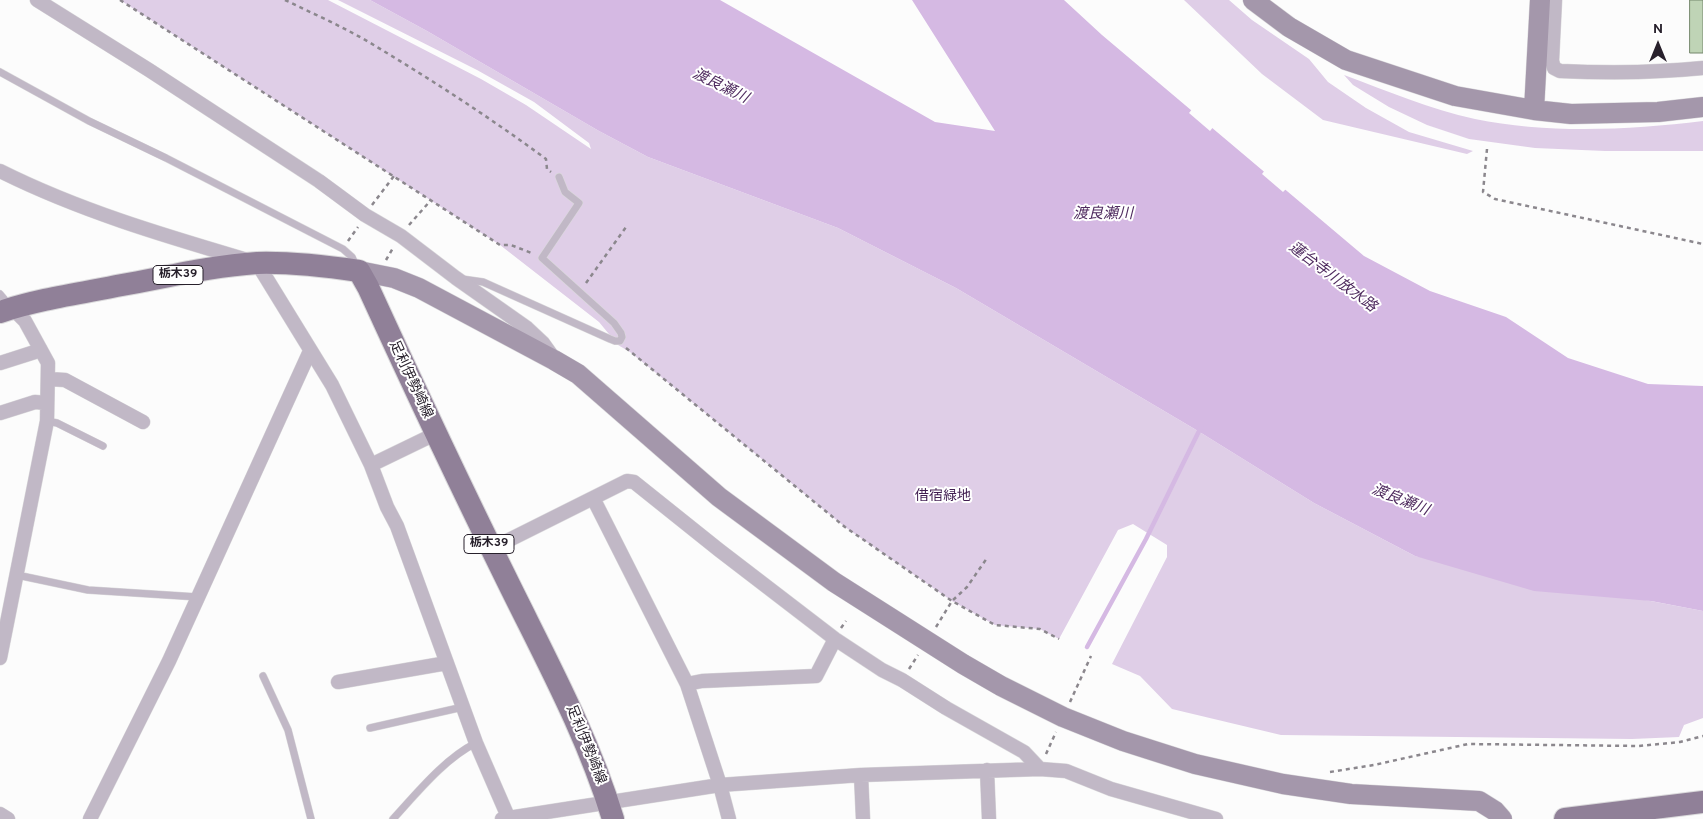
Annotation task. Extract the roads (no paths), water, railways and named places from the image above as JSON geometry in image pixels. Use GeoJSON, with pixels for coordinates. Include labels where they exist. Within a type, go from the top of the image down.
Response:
{"type":"FeatureCollection","features":[{"type":"Feature","properties":{"kind":"main road","name":"栃木39"},"geometry":{"type":"LineString","coordinates":[[4,304],[221,267],[257,264],[323,265],[358,271]]}},
{"type":"Feature","properties":{"kind":"main road","name":"足利伊勢崎線"},"geometry":{"type":"LineString","coordinates":[[358,271],[368,287],[435,434],[561,688],[579,728],[610,811]]}},
{"type":"Feature","properties":{"kind":"main road"},"geometry":{"type":"LineString","coordinates":[[1565,819],[1703,802]]}},
{"type":"Feature","properties":{"kind":"street"},"geometry":{"type":"LineString","coordinates":[[37,0],[157,75],[319,181],[365,215],[401,236],[527,328],[543,343],[554,360]]}},
{"type":"Feature","properties":{"kind":"street"},"geometry":{"type":"LineString","coordinates":[[1253,0],[1289,26],[1346,60],[1455,96],[1534,110],[1571,114],[1658,112],[1703,107]]}},
{"type":"Feature","properties":{"kind":"street"},"geometry":{"type":"LineString","coordinates":[[1534,110],[1540,0]]}},
{"type":"Feature","properties":{"kind":"street"},"geometry":{"type":"LineString","coordinates":[[1555,0],[1552,61],[1554,68],[1560,71],[1606,73],[1703,68]]}},
{"type":"Feature","properties":{"kind":"street"},"geometry":{"type":"LineString","coordinates":[[0,171],[68,203],[120,222],[257,264],[332,385],[372,465],[387,507],[397,526],[476,743],[507,819],[610,811],[720,785],[861,775],[987,770],[1043,762]]}},
{"type":"Feature","properties":{"kind":"street"},"geometry":{"type":"LineString","coordinates":[[358,271],[394,278],[419,288],[578,374],[719,497],[834,582],[963,664],[1001,686],[1063,717],[1123,741],[1226,772],[1283,784],[1351,794],[1479,801],[1495,811],[1502,819]]}},
{"type":"Feature","properties":{"kind":"street"},"geometry":{"type":"LineString","coordinates":[[0,658],[47,421],[46,403],[49,379],[48,362],[24,321],[4,304]]}},
{"type":"Feature","properties":{"kind":"street"},"geometry":{"type":"LineString","coordinates":[[0,363],[40,350]]}},
{"type":"Feature","properties":{"kind":"street"},"geometry":{"type":"LineString","coordinates":[[90,819],[169,661],[310,351]]}},
{"type":"Feature","properties":{"kind":"street"},"geometry":{"type":"LineString","coordinates":[[49,379],[65,380],[143,422]]}},
{"type":"Feature","properties":{"kind":"street"},"geometry":{"type":"LineString","coordinates":[[0,413],[35,402],[46,403]]}},
{"type":"Feature","properties":{"kind":"street"},"geometry":{"type":"LineString","coordinates":[[372,465],[435,434]]}},
{"type":"Feature","properties":{"kind":"street"},"geometry":{"type":"LineString","coordinates":[[492,549],[627,481],[634,482],[835,639],[882,670],[902,680],[946,708],[1043,762],[1111,789],[1198,817],[1216,819]]}},
{"type":"Feature","properties":{"kind":"street"},"geometry":{"type":"LineString","coordinates":[[593,498],[687,684],[720,785],[729,819]]}},
{"type":"Feature","properties":{"kind":"street"},"geometry":{"type":"LineString","coordinates":[[687,684],[702,681],[816,676],[835,639]]}},
{"type":"Feature","properties":{"kind":"street"},"geometry":{"type":"LineString","coordinates":[[338,682],[447,664]]}},
{"type":"Feature","properties":{"kind":"street"},"geometry":{"type":"LineString","coordinates":[[987,770],[989,819]]}},
{"type":"Feature","properties":{"kind":"street"},"geometry":{"type":"LineString","coordinates":[[861,775],[864,819]]}},
{"type":"Feature","properties":{"kind":"street"},"geometry":{"type":"LineString","coordinates":[[0,814],[8,819]]}},
{"type":"Feature","properties":{"kind":"lane"},"geometry":{"type":"LineString","coordinates":[[0,72],[89,121],[166,158],[343,250],[352,257],[358,271]]}},
{"type":"Feature","properties":{"kind":"lane"},"geometry":{"type":"LineString","coordinates":[[456,278],[483,282],[610,340],[620,341],[622,338],[621,334],[614,323],[542,258],[579,203],[564,192],[559,177]]}},
{"type":"Feature","properties":{"kind":"lane"},"geometry":{"type":"LineString","coordinates":[[47,421],[57,423],[104,446]]}},
{"type":"Feature","properties":{"kind":"lane"},"geometry":{"type":"LineString","coordinates":[[17,575],[88,590],[198,597]]}},
{"type":"Feature","properties":{"kind":"lane"},"geometry":{"type":"LineString","coordinates":[[263,676],[288,730],[311,819]]}},
{"type":"Feature","properties":{"kind":"lane"},"geometry":{"type":"LineString","coordinates":[[370,728],[463,707]]}},
{"type":"Feature","properties":{"kind":"lane"},"geometry":{"type":"LineString","coordinates":[[393,819],[431,778],[466,747],[476,743]]}},
{"type":"Feature","properties":{"kind":"water","name":"渡良瀬川"},"geometry":{"type":"Polygon","coordinates":[[[370,0],[720,0],[935,122],[995,131],[912,0],[1064,0],[1102,35],[1364,256],[1430,291],[1506,317],[1568,358],[1648,384],[1703,386],[1703,611],[1651,601],[1534,591],[1415,556],[1314,503],[1198,431],[956,288],[838,228],[648,157],[370,0]]]}},
{"type":"Feature","properties":{"kind":"waterway"},"geometry":{"type":"LineString","coordinates":[[1087,647],[1146,539],[1201,427]]}},
{"type":"Feature","properties":{"kind":"water label","name":"蓮台寺川放水路"},"geometry":{"type":"Point","coordinates":[1332,278]}},
{"type":"Feature","properties":{"kind":"park label","name":"借宿緑地"},"geometry":{"type":"Point","coordinates":[943,497]}}]}
